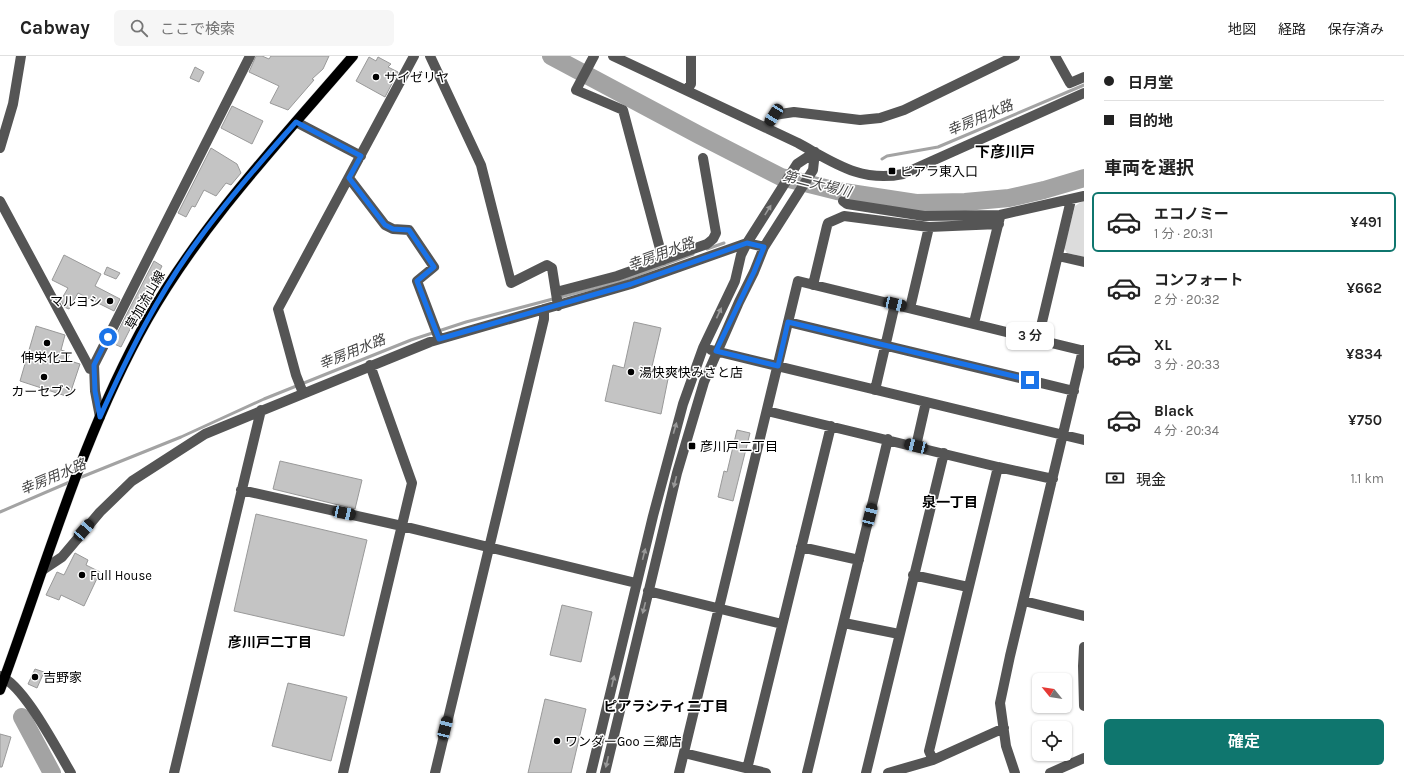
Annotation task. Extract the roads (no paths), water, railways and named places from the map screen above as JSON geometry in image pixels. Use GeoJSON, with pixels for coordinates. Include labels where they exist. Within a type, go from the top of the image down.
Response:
{"type":"FeatureCollection","features":[{"type":"Feature","properties":{"kind":"main road","name":"草加流山線"},"geometry":{"type":"LineString","coordinates":[[0,690],[2,677],[44,569],[100,417],[124,364],[148,320],[198,240],[229,200],[353,56]]}},
{"type":"Feature","properties":{"kind":"street"},"geometry":{"type":"LineString","coordinates":[[0,148],[13,104],[21,56]]}},
{"type":"Feature","properties":{"kind":"street"},"geometry":{"type":"LineString","coordinates":[[100,417],[95,391],[94,365],[250,56]]}},
{"type":"Feature","properties":{"kind":"street"},"geometry":{"type":"LineString","coordinates":[[303,393],[278,309],[414,56]]}},
{"type":"Feature","properties":{"kind":"street"},"geometry":{"type":"LineString","coordinates":[[430,56],[481,165],[511,283],[547,266],[552,268],[558,306]]}},
{"type":"Feature","properties":{"kind":"street"},"geometry":{"type":"LineString","coordinates":[[613,56],[766,128],[815,152],[826,160],[852,171],[873,177],[903,174],[1084,93]]}},
{"type":"Feature","properties":{"kind":"street"},"geometry":{"type":"LineString","coordinates":[[686,90],[691,84],[691,56]]}},
{"type":"Feature","properties":{"kind":"street"},"geometry":{"type":"LineString","coordinates":[[766,128],[774,115],[794,112],[860,120],[880,118],[904,110],[1015,56]]}},
{"type":"Feature","properties":{"kind":"street"},"geometry":{"type":"LineString","coordinates":[[1055,56],[1070,83],[1084,77]]}},
{"type":"Feature","properties":{"kind":"street"},"geometry":{"type":"LineString","coordinates":[[593,58],[576,90],[624,110],[663,260]]}},
{"type":"Feature","properties":{"kind":"street"},"geometry":{"type":"LineString","coordinates":[[296,122],[361,156]]}},
{"type":"Feature","properties":{"kind":"street"},"geometry":{"type":"LineString","coordinates":[[591,773],[636,583],[672,438],[682,404],[703,348],[735,281],[741,255],[747,243],[797,164],[815,152]]}},
{"type":"Feature","properties":{"kind":"street"},"geometry":{"type":"LineString","coordinates":[[604,773],[691,422],[716,351],[754,272],[764,247],[813,170],[815,152]]}},
{"type":"Feature","properties":{"kind":"street"},"geometry":{"type":"LineString","coordinates":[[556,292],[617,276],[707,244],[713,239],[716,233],[703,158]]}},
{"type":"Feature","properties":{"kind":"street"},"geometry":{"type":"LineString","coordinates":[[349,178],[385,225],[393,229],[409,230],[434,267],[417,281],[439,338]]}},
{"type":"Feature","properties":{"kind":"street"},"geometry":{"type":"LineString","coordinates":[[813,285],[828,223],[844,216],[929,227],[999,219],[1084,196]]}},
{"type":"Feature","properties":{"kind":"street"},"geometry":{"type":"LineString","coordinates":[[1038,339],[1071,200]]}},
{"type":"Feature","properties":{"kind":"street"},"geometry":{"type":"LineString","coordinates":[[0,201],[90,369],[94,370]]}},
{"type":"Feature","properties":{"kind":"street"},"geometry":{"type":"LineString","coordinates":[[843,201],[847,204],[924,216],[999,219]]}},
{"type":"Feature","properties":{"kind":"street"},"geometry":{"type":"LineString","coordinates":[[974,323],[999,219]]}},
{"type":"Feature","properties":{"kind":"street"},"geometry":{"type":"LineString","coordinates":[[910,308],[929,227]]}},
{"type":"Feature","properties":{"kind":"street"},"geometry":{"type":"LineString","coordinates":[[44,569],[62,557],[100,512],[132,481],[205,434],[370,365],[439,338],[558,306],[631,284],[747,243],[764,247]]}},
{"type":"Feature","properties":{"kind":"street"},"geometry":{"type":"LineString","coordinates":[[1058,256],[1084,262]]}},
{"type":"Feature","properties":{"kind":"street"},"geometry":{"type":"LineString","coordinates":[[679,773],[798,281],[1084,351],[1000,703],[1006,746],[1015,773]]}},
{"type":"Feature","properties":{"kind":"street"},"geometry":{"type":"LineString","coordinates":[[875,390],[895,304]]}},
{"type":"Feature","properties":{"kind":"street"},"geometry":{"type":"LineString","coordinates":[[434,773],[544,319],[544,309]]}},
{"type":"Feature","properties":{"kind":"street"},"geometry":{"type":"LineString","coordinates":[[788,322],[1074,391]]}},
{"type":"Feature","properties":{"kind":"street"},"geometry":{"type":"LineString","coordinates":[[703,348],[1084,440]]}},
{"type":"Feature","properties":{"kind":"street"},"geometry":{"type":"LineString","coordinates":[[343,773],[412,483],[370,365]]}},
{"type":"Feature","properties":{"kind":"street"},"geometry":{"type":"LineString","coordinates":[[916,446],[926,402]]}},
{"type":"Feature","properties":{"kind":"street"},"geometry":{"type":"LineString","coordinates":[[174,773],[261,410]]}},
{"type":"Feature","properties":{"kind":"street"},"geometry":{"type":"LineString","coordinates":[[767,411],[1053,479]]}},
{"type":"Feature","properties":{"kind":"street"},"geometry":{"type":"LineString","coordinates":[[747,769],[831,426]]}},
{"type":"Feature","properties":{"kind":"street"},"geometry":{"type":"LineString","coordinates":[[807,773],[888,439]]}},
{"type":"Feature","properties":{"kind":"street"},"geometry":{"type":"LineString","coordinates":[[866,773],[913,575],[944,453]]}},
{"type":"Feature","properties":{"kind":"street"},"geometry":{"type":"LineString","coordinates":[[933,760],[929,751],[998,467]]}},
{"type":"Feature","properties":{"kind":"street"},"geometry":{"type":"LineString","coordinates":[[242,490],[402,526],[636,583]]}},
{"type":"Feature","properties":{"kind":"street"},"geometry":{"type":"LineString","coordinates":[[801,547],[859,560]]}},
{"type":"Feature","properties":{"kind":"street"},"geometry":{"type":"LineString","coordinates":[[913,575],[968,587]]}},
{"type":"Feature","properties":{"kind":"street"},"geometry":{"type":"LineString","coordinates":[[648,591],[782,624]]}},
{"type":"Feature","properties":{"kind":"street"},"geometry":{"type":"LineString","coordinates":[[1024,601],[1084,616]]}},
{"type":"Feature","properties":{"kind":"street"},"geometry":{"type":"LineString","coordinates":[[844,623],[899,634]]}},
{"type":"Feature","properties":{"kind":"street"},"geometry":{"type":"LineString","coordinates":[[1084,647],[1084,706]]}},
{"type":"Feature","properties":{"kind":"street"},"geometry":{"type":"LineString","coordinates":[[2,677],[29,704],[71,773]]}},
{"type":"Feature","properties":{"kind":"street"},"geometry":{"type":"LineString","coordinates":[[888,773],[933,760],[1004,728]]}},
{"type":"Feature","properties":{"kind":"street"},"geometry":{"type":"LineString","coordinates":[[684,753],[766,773]]}},
{"type":"Feature","properties":{"kind":"street"},"geometry":{"type":"LineString","coordinates":[[1050,773],[1084,758]]}},
{"type":"Feature","properties":{"kind":"waterway","name":"第二大場川"},"geometry":{"type":"LineString","coordinates":[[551,56],[781,177],[837,191],[916,203],[965,202],[1009,198],[1044,190],[1084,178]]}},
{"type":"Feature","properties":{"kind":"waterway","name":"幸房用水路"},"geometry":{"type":"LineString","coordinates":[[882,159],[887,156],[938,147],[1084,85]]}},
{"type":"Feature","properties":{"kind":"waterway","name":"幸房用水路"},"geometry":{"type":"LineString","coordinates":[[707,249],[724,243]]}},
{"type":"Feature","properties":{"kind":"waterway","name":"幸房用水路"},"geometry":{"type":"LineString","coordinates":[[79,478],[181,437],[264,399],[411,340],[466,322],[621,281],[693,254]]}},
{"type":"Feature","properties":{"kind":"waterway","name":"幸房用水路"},"geometry":{"type":"LineString","coordinates":[[0,512],[72,481]]}},
{"type":"Feature","properties":{"kind":"waterway"},"geometry":{"type":"LineString","coordinates":[[22,717],[52,773]]}},
{"type":"Feature","properties":{"kind":"place","name":"サイゼリヤ"},"geometry":{"type":"Point","coordinates":[376,77]}},
{"type":"Feature","properties":{"kind":"place","name":"ピアラ東入口"},"geometry":{"type":"Point","coordinates":[892,171]}},
{"type":"Feature","properties":{"kind":"place","name":"マルヨシ"},"geometry":{"type":"Point","coordinates":[110,301]}},
{"type":"Feature","properties":{"kind":"place","name":"伸栄化工"},"geometry":{"type":"Point","coordinates":[47,343]}},
{"type":"Feature","properties":{"kind":"place","name":"湯快爽快みさと店"},"geometry":{"type":"Point","coordinates":[631,372]}},
{"type":"Feature","properties":{"kind":"place","name":"カーセブン"},"geometry":{"type":"Point","coordinates":[44,377]}},
{"type":"Feature","properties":{"kind":"place","name":"彦川戸二丁目"},"geometry":{"type":"Point","coordinates":[692,446]}},
{"type":"Feature","properties":{"kind":"place","name":"Full House"},"geometry":{"type":"Point","coordinates":[82,575]}},
{"type":"Feature","properties":{"kind":"place","name":"吉野家"},"geometry":{"type":"Point","coordinates":[35,677]}},
{"type":"Feature","properties":{"kind":"place","name":"ワンダーGoo 三郷店"},"geometry":{"type":"Point","coordinates":[557,741]}},
{"type":"Feature","properties":{"kind":"district","name":"下彦川戸"},"geometry":{"type":"Point","coordinates":[1005,152]}},
{"type":"Feature","properties":{"kind":"district","name":"泉一丁目"},"geometry":{"type":"Point","coordinates":[950,502]}},
{"type":"Feature","properties":{"kind":"district","name":"彦川戸二丁目"},"geometry":{"type":"Point","coordinates":[270,642]}},
{"type":"Feature","properties":{"kind":"district","name":"ピアラシティ二丁目"},"geometry":{"type":"Point","coordinates":[666,706]}}]}
